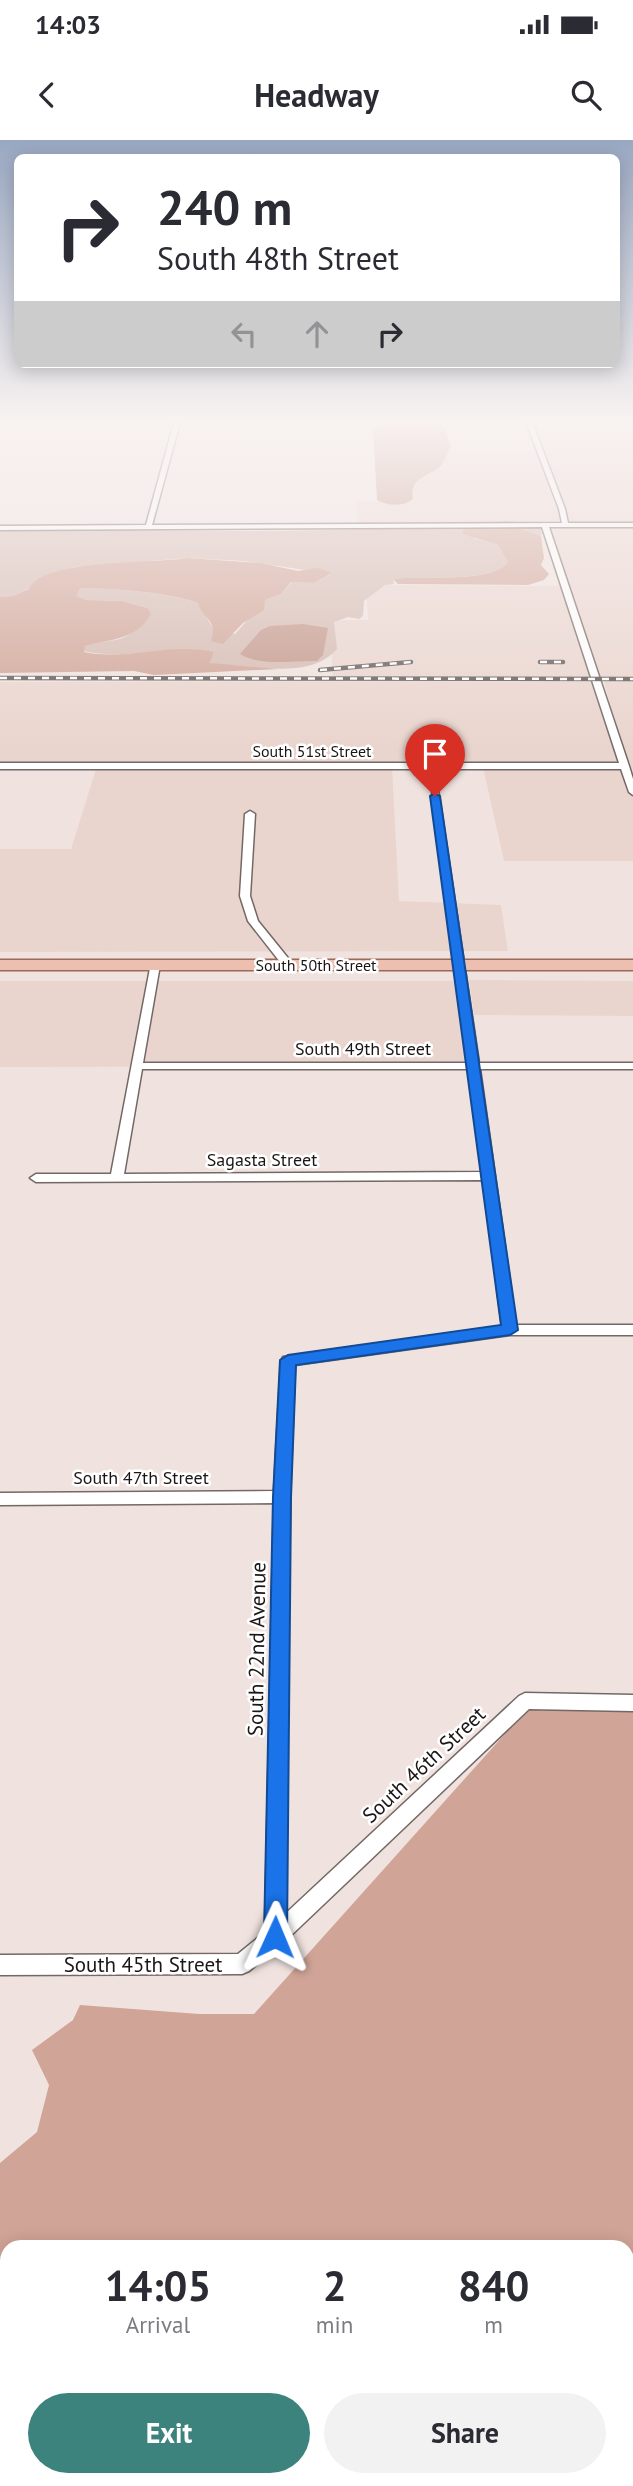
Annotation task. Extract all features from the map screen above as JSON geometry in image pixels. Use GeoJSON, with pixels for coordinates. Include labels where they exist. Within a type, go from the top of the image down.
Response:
{"type":"FeatureCollection","features":[{"type":"Feature","properties":{"kind":"main road","name":"South 50th Street"},"geometry":{"type":"LineString","coordinates":[[0,965],[633,965]]}},
{"type":"Feature","properties":{"kind":"street"},"geometry":{"type":"LineString","coordinates":[[546,528],[633,792]]}},
{"type":"Feature","properties":{"kind":"street","name":"South 51st Street"},"geometry":{"type":"LineString","coordinates":[[0,766],[625,766]]}},
{"type":"Feature","properties":{"kind":"street"},"geometry":{"type":"LineString","coordinates":[[432,770],[510,1330],[633,1330]]}},
{"type":"Feature","properties":{"kind":"street"},"geometry":{"type":"LineString","coordinates":[[250,814],[245,896],[253,921],[288,965]]}},
{"type":"Feature","properties":{"kind":"street"},"geometry":{"type":"LineString","coordinates":[[117,1178],[155,965]]}},
{"type":"Feature","properties":{"kind":"street","name":"South 49th Street"},"geometry":{"type":"LineString","coordinates":[[135,1066],[633,1066]]}},
{"type":"Feature","properties":{"kind":"street","name":"Sagasta Street"},"geometry":{"type":"LineString","coordinates":[[36,1178],[488,1176]]}},
{"type":"Feature","properties":{"kind":"street","name":"South 22nd Avenue"},"geometry":{"type":"LineString","coordinates":[[275,1937],[282,1497],[288,1360],[510,1330]]}},
{"type":"Feature","properties":{"kind":"street","name":"South 47th Street"},"geometry":{"type":"LineString","coordinates":[[0,1499],[282,1497]]}},
{"type":"Feature","properties":{"kind":"street","name":"South 46th Street"},"geometry":{"type":"LineString","coordinates":[[275,1937],[525,1701],[633,1703]]}},
{"type":"Feature","properties":{"kind":"street","name":"South 45th Street"},"geometry":{"type":"LineString","coordinates":[[0,1965],[242,1964],[275,1937]]}},
{"type":"Feature","properties":{"kind":"shaded area"},"geometry":{"type":"Polygon","coordinates":[[[359,528],[474,528],[359,533],[359,528]]]}},
{"type":"Feature","properties":{"kind":"shaded area"},"geometry":{"type":"Polygon","coordinates":[[[517,528],[473,538],[498,545],[508,562],[499,569],[472,576],[393,579],[394,584],[385,585],[364,601],[363,616],[359,619],[348,617],[334,622],[337,649],[325,659],[297,668],[219,665],[210,663],[214,652],[198,650],[116,654],[83,651],[85,646],[129,635],[147,608],[122,601],[75,597],[79,588],[139,591],[184,599],[198,603],[214,630],[235,634],[265,600],[281,594],[292,582],[314,583],[331,574],[245,561],[187,558],[75,567],[13,596],[0,597],[0,529],[517,528]]]}},
{"type":"Feature","properties":{"kind":"shaded area"},"geometry":{"type":"Polygon","coordinates":[[[520,528],[541,528],[541,536],[520,528]]]}},
{"type":"Feature","properties":{"kind":"shaded area"},"geometry":{"type":"Polygon","coordinates":[[[520,528],[541,536],[544,558],[541,565],[549,574],[544,580],[528,585],[398,584],[393,579],[472,576],[499,569],[508,562],[498,545],[462,534],[464,529],[520,528]]]}},
{"type":"Feature","properties":{"kind":"shaded area"},"geometry":{"type":"Polygon","coordinates":[[[547,528],[633,528],[633,678],[601,678],[547,528]]]}},
{"type":"Feature","properties":{"kind":"shaded area"},"geometry":{"type":"Polygon","coordinates":[[[187,558],[261,563],[298,571],[318,568],[332,573],[314,583],[291,582],[281,594],[265,600],[264,610],[243,623],[223,644],[211,641],[213,628],[198,603],[155,593],[109,589],[80,588],[76,596],[86,600],[122,601],[147,608],[151,614],[145,623],[131,634],[85,646],[84,652],[116,654],[198,649],[214,652],[210,663],[279,669],[154,675],[134,671],[0,673],[0,597],[13,596],[29,589],[38,579],[76,567],[187,558]]]}},
{"type":"Feature","properties":{"kind":"shaded area"},"geometry":{"type":"Polygon","coordinates":[[[366,585],[562,586],[595,680],[333,679],[330,620],[368,620],[366,585]]]}},
{"type":"Feature","properties":{"kind":"shaded area"},"geometry":{"type":"Polygon","coordinates":[[[303,624],[328,628],[323,655],[317,661],[267,662],[240,654],[261,630],[270,626],[303,624]]]}},
{"type":"Feature","properties":{"kind":"shaded area"},"geometry":{"type":"Polygon","coordinates":[[[597,681],[622,764],[392,766],[399,901],[501,905],[508,951],[0,952],[0,849],[71,849],[97,766],[0,765],[0,682],[597,681]]]}},
{"type":"Feature","properties":{"kind":"shaded area"},"geometry":{"type":"Polygon","coordinates":[[[604,681],[633,681],[633,787],[625,765],[604,681]]]}},
{"type":"Feature","properties":{"kind":"shaded area"},"geometry":{"type":"Polygon","coordinates":[[[483,767],[622,767],[633,799],[633,861],[504,861],[483,767]]]}},
{"type":"Feature","properties":{"kind":"shaded area"},"geometry":{"type":"Polygon","coordinates":[[[469,980],[633,981],[633,1016],[474,1015],[469,980]]]}},
{"type":"Feature","properties":{"kind":"shaded area"},"geometry":{"type":"Polygon","coordinates":[[[0,981],[455,981],[471,1066],[0,1067],[0,981]]]}},
{"type":"Feature","properties":{"kind":"shaded area"},"geometry":{"type":"Polygon","coordinates":[[[529,1707],[633,1708],[633,2240],[0,2240],[0,2163],[37,2132],[49,2085],[32,2050],[73,2020],[80,2005],[199,2014],[254,2014],[529,1707]]]}},
{"type":"Feature","properties":{"kind":"railway"},"geometry":{"type":"LineString","coordinates":[[320,670],[411,662]]}},
{"type":"Feature","properties":{"kind":"railway"},"geometry":{"type":"LineString","coordinates":[[540,662],[563,662]]}},
{"type":"Feature","properties":{"kind":"railway"},"geometry":{"type":"LineString","coordinates":[[0,678],[633,679]]}},
{"type":"Feature","properties":{"kind":"route"},"geometry":{"type":"LineString","coordinates":[[275,1937],[282,1497],[288,1360],[510,1330],[435,796]]}}]}
